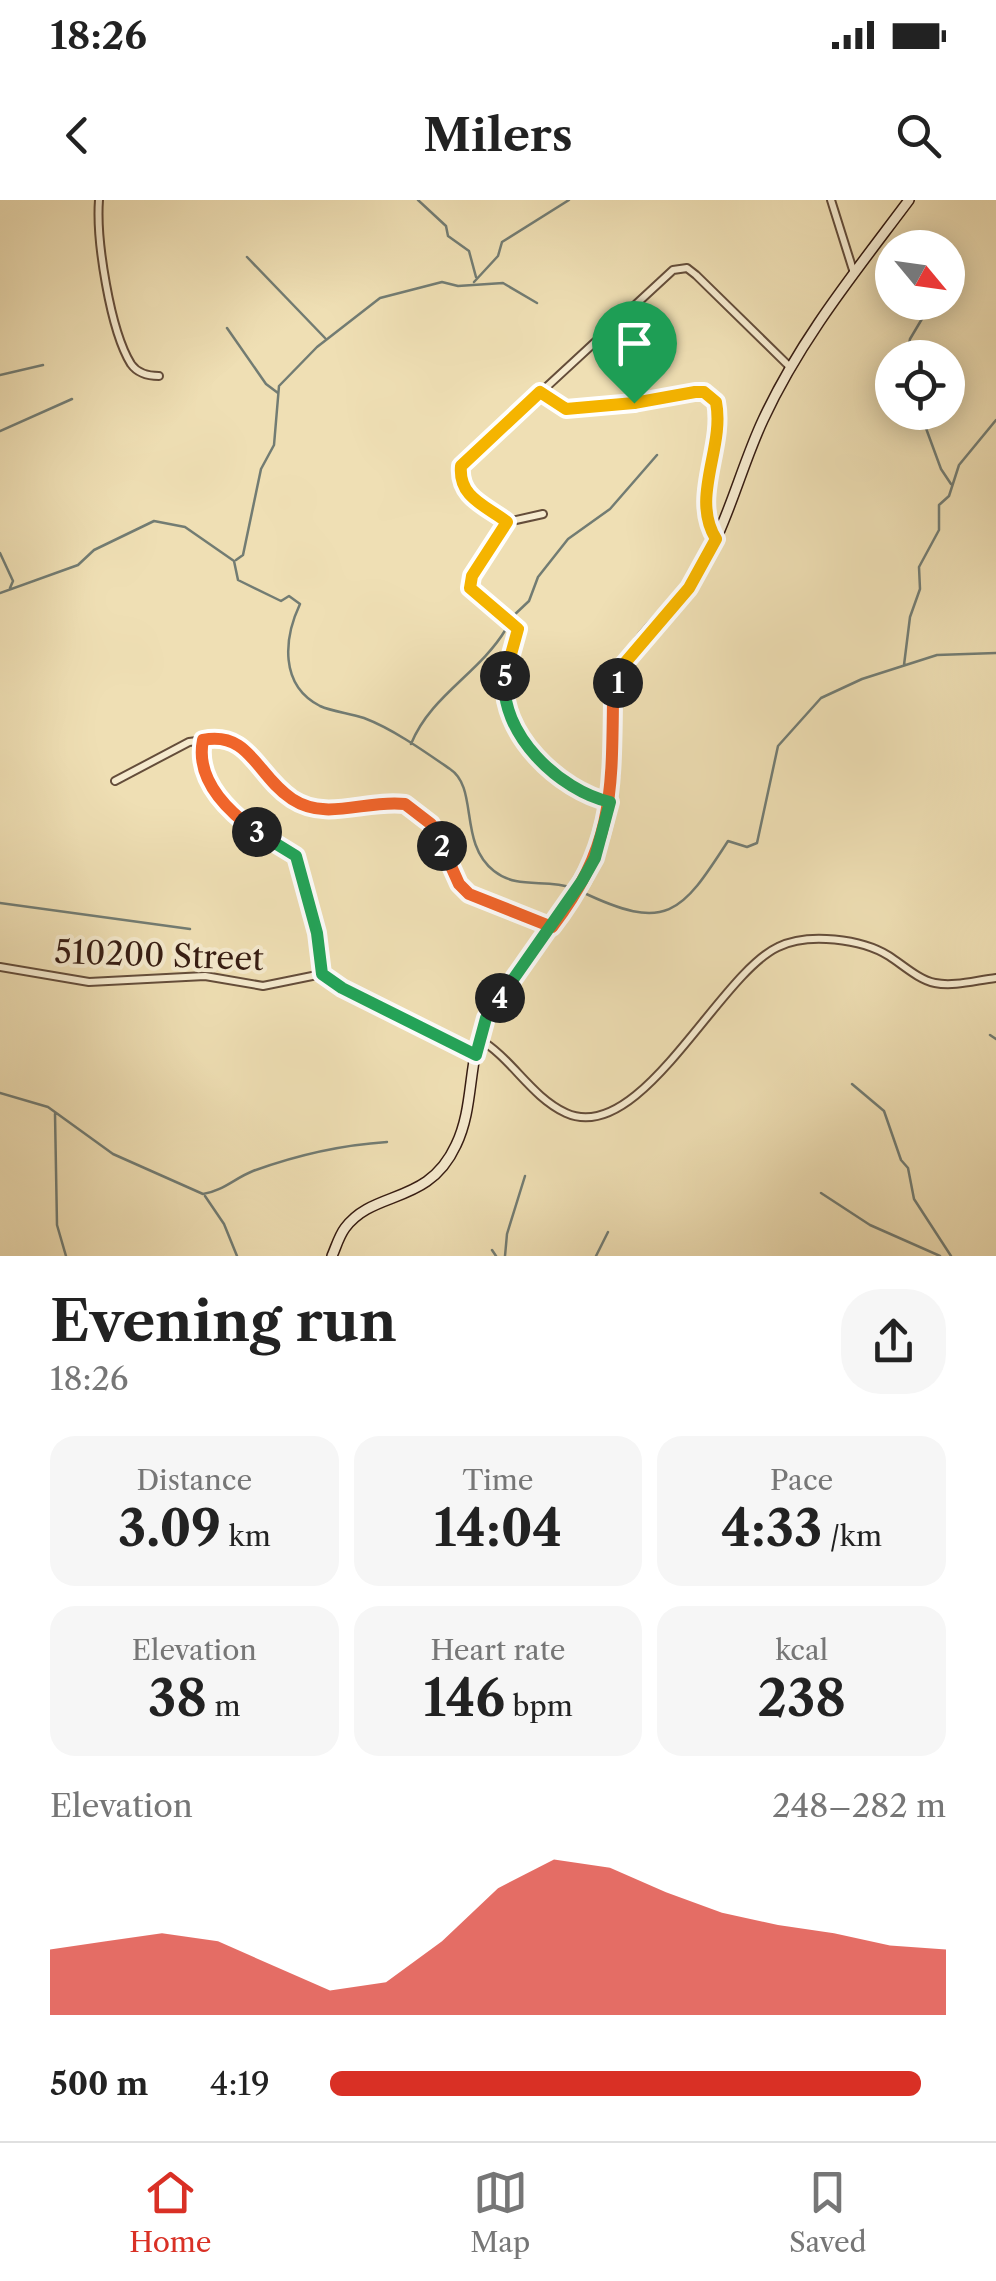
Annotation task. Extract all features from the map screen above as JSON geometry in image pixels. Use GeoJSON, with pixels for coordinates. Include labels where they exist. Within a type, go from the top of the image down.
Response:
{"type":"FeatureCollection","features":[{"type":"Feature","properties":{"kind":"street"},"geometry":{"type":"LineString","coordinates":[[98,200],[102,268],[129,359],[143,374],[159,376]]}},
{"type":"Feature","properties":{"kind":"street"},"geometry":{"type":"LineString","coordinates":[[830,200],[853,270]]}},
{"type":"Feature","properties":{"kind":"street"},"geometry":{"type":"LineString","coordinates":[[332,1256],[344,1229],[355,1219],[422,1187],[448,1164],[469,1116],[480,1038],[506,988],[573,898],[595,858],[610,802],[613,699],[624,664],[689,588],[716,539],[764,418],[791,368],[853,270],[909,200]]}},
{"type":"Feature","properties":{"kind":"street"},"geometry":{"type":"LineString","coordinates":[[507,522],[473,500],[460,480],[461,466],[604,338],[656,282],[687,268],[791,368]]}},
{"type":"Feature","properties":{"kind":"street"},"geometry":{"type":"LineString","coordinates":[[540,392],[566,409],[695,392],[712,396],[718,435],[705,516],[716,539]]}},
{"type":"Feature","properties":{"kind":"street"},"geometry":{"type":"LineString","coordinates":[[543,514],[507,522],[472,576],[470,588],[518,629],[504,686],[510,708],[536,756],[574,790],[610,802]]}},
{"type":"Feature","properties":{"kind":"street"},"geometry":{"type":"LineString","coordinates":[[115,781],[189,742],[228,737],[240,743],[264,776],[315,811],[405,804],[431,824],[459,884],[469,894],[552,927]]}},
{"type":"Feature","properties":{"kind":"street"},"geometry":{"type":"LineString","coordinates":[[203,740],[199,760],[203,772],[232,812],[296,856],[317,933],[322,974],[476,1055]]}},
{"type":"Feature","properties":{"kind":"street"},"geometry":{"type":"LineString","coordinates":[[480,1038],[495,1048],[535,1091],[568,1114],[582,1116],[618,1108],[644,1091],[725,992],[777,947],[807,940],[850,942],[884,953],[934,983],[996,978]]}},
{"type":"Feature","properties":{"kind":"street","name":"510200 Street"},"geometry":{"type":"LineString","coordinates":[[0,967],[89,982],[205,976],[263,986],[322,974]]}},
{"type":"Feature","properties":{"kind":"waterway"},"geometry":{"type":"LineString","coordinates":[[418,200],[446,226],[448,236],[469,251],[476,277]]}},
{"type":"Feature","properties":{"kind":"waterway"},"geometry":{"type":"LineString","coordinates":[[474,282],[498,256],[502,242],[569,200]]}},
{"type":"Feature","properties":{"kind":"waterway"},"geometry":{"type":"LineString","coordinates":[[247,257],[325,338]]}},
{"type":"Feature","properties":{"kind":"waterway"},"geometry":{"type":"LineString","coordinates":[[236,560],[243,555],[261,469],[274,445],[279,386],[317,347],[380,298],[442,282],[458,286],[503,283],[537,303]]}},
{"type":"Feature","properties":{"kind":"waterway"},"geometry":{"type":"LineString","coordinates":[[910,340],[921,320]]}},
{"type":"Feature","properties":{"kind":"waterway"},"geometry":{"type":"LineString","coordinates":[[227,328],[266,384],[278,393]]}},
{"type":"Feature","properties":{"kind":"waterway"},"geometry":{"type":"LineString","coordinates":[[0,375],[43,365]]}},
{"type":"Feature","properties":{"kind":"waterway"},"geometry":{"type":"LineString","coordinates":[[0,431],[72,399]]}},
{"type":"Feature","properties":{"kind":"waterway"},"geometry":{"type":"LineString","coordinates":[[904,665],[910,617],[920,589],[919,567],[939,530],[939,505],[949,496],[959,465],[996,420]]}},
{"type":"Feature","properties":{"kind":"waterway"},"geometry":{"type":"LineString","coordinates":[[927,430],[951,484]]}},
{"type":"Feature","properties":{"kind":"waterway"},"geometry":{"type":"LineString","coordinates":[[511,618],[529,601],[538,577],[568,539],[610,509],[657,455]]}},
{"type":"Feature","properties":{"kind":"waterway"},"geometry":{"type":"LineString","coordinates":[[0,593],[78,565],[94,550],[154,521],[185,527],[234,561],[238,580],[281,601],[289,596],[300,604],[288,646],[289,660],[297,686],[307,697],[325,708],[386,728],[459,778],[476,846],[494,871],[522,882],[573,888]]}},
{"type":"Feature","properties":{"kind":"waterway"},"geometry":{"type":"LineString","coordinates":[[0,553],[13,581],[10,588]]}},
{"type":"Feature","properties":{"kind":"waterway"},"geometry":{"type":"LineString","coordinates":[[411,744],[430,712],[483,659],[506,629]]}},
{"type":"Feature","properties":{"kind":"waterway"},"geometry":{"type":"LineString","coordinates":[[580,891],[633,911],[653,913],[669,909],[697,886],[728,841],[747,847],[757,843],[778,746],[821,698],[862,679],[937,655],[996,653]]}},
{"type":"Feature","properties":{"kind":"waterway"},"geometry":{"type":"LineString","coordinates":[[0,903],[190,929]]}},
{"type":"Feature","properties":{"kind":"waterway"},"geometry":{"type":"LineString","coordinates":[[990,1035],[996,1039]]}},
{"type":"Feature","properties":{"kind":"waterway"},"geometry":{"type":"LineString","coordinates":[[852,1084],[884,1111],[901,1160],[908,1168],[914,1199],[951,1256]]}},
{"type":"Feature","properties":{"kind":"waterway"},"geometry":{"type":"LineString","coordinates":[[0,1093],[48,1107],[113,1154],[203,1194],[286,1160],[336,1148],[387,1142]]}},
{"type":"Feature","properties":{"kind":"waterway"},"geometry":{"type":"LineString","coordinates":[[55,1114],[57,1225],[66,1256]]}},
{"type":"Feature","properties":{"kind":"waterway"},"geometry":{"type":"LineString","coordinates":[[505,1256],[507,1234],[525,1176]]}},
{"type":"Feature","properties":{"kind":"waterway"},"geometry":{"type":"LineString","coordinates":[[821,1193],[870,1225],[940,1256]]}},
{"type":"Feature","properties":{"kind":"waterway"},"geometry":{"type":"LineString","coordinates":[[205,1196],[224,1224],[237,1256]]}},
{"type":"Feature","properties":{"kind":"waterway"},"geometry":{"type":"LineString","coordinates":[[596,1256],[608,1232]]}},
{"type":"Feature","properties":{"kind":"waterway"},"geometry":{"type":"LineString","coordinates":[[492,1250],[496,1256]]}},
{"type":"Feature","properties":{"kind":"route"},"geometry":{"type":"LineString","coordinates":[[634,403],[566,409],[551,404],[540,392],[461,466],[460,480],[473,500],[507,522],[482,558],[470,588],[518,629],[506,667],[506,699],[536,756],[574,790],[610,802],[595,858],[573,898],[558,920],[506,988],[486,1018],[476,1055],[342,988],[322,974],[317,933],[296,856],[232,812],[203,772],[199,760],[203,740],[228,737],[240,743],[264,776],[292,799],[315,811],[390,802],[405,804],[431,824],[459,884],[469,894],[552,927],[595,858],[610,802],[614,775],[613,699],[624,664],[689,588],[716,539],[705,516],[705,502],[718,435],[716,402],[704,392],[695,392],[634,403]]}}]}
